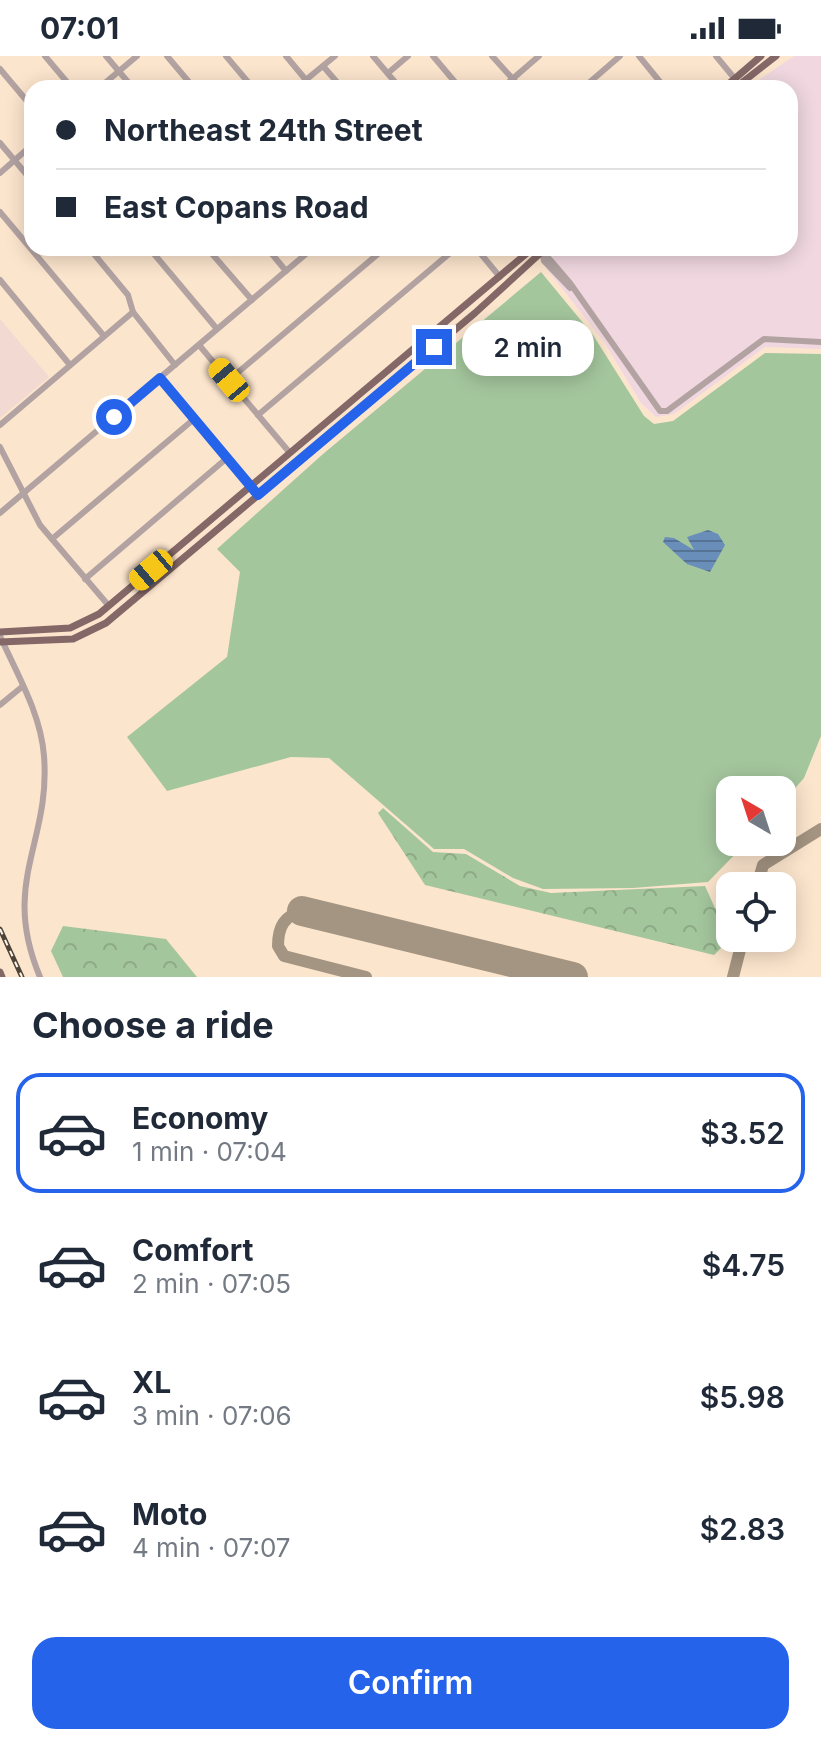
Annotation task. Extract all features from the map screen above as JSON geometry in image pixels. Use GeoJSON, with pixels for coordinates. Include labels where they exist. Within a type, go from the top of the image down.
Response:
{"type":"FeatureCollection","features":[{"type":"Feature","properties":{"kind":"main road"},"geometry":{"type":"LineString","coordinates":[[735,79],[761,56]]}},
{"type":"Feature","properties":{"kind":"main road"},"geometry":{"type":"LineString","coordinates":[[745,80],[776,56]]}},
{"type":"Feature","properties":{"kind":"main road"},"geometry":{"type":"LineString","coordinates":[[1,638],[70,628],[83,624],[109,606],[524,256]]}},
{"type":"Feature","properties":{"kind":"main road"},"geometry":{"type":"LineString","coordinates":[[1,638],[73,639],[106,623],[535,256]]}},
{"type":"Feature","properties":{"kind":"street"},"geometry":{"type":"LineString","coordinates":[[45,56],[65,80]]}},
{"type":"Feature","properties":{"kind":"street"},"geometry":{"type":"LineString","coordinates":[[106,56],[126,80]]}},
{"type":"Feature","properties":{"kind":"street"},"geometry":{"type":"LineString","coordinates":[[108,80],[137,56]]}},
{"type":"Feature","properties":{"kind":"street"},"geometry":{"type":"LineString","coordinates":[[167,56],[187,80]]}},
{"type":"Feature","properties":{"kind":"street"},"geometry":{"type":"LineString","coordinates":[[226,56],[246,80]]}},
{"type":"Feature","properties":{"kind":"street"},"geometry":{"type":"LineString","coordinates":[[286,56],[306,80],[335,56]]}},
{"type":"Feature","properties":{"kind":"street"},"geometry":{"type":"LineString","coordinates":[[373,56],[394,80]]}},
{"type":"Feature","properties":{"kind":"street"},"geometry":{"type":"LineString","coordinates":[[388,73],[408,56]]}},
{"type":"Feature","properties":{"kind":"street"},"geometry":{"type":"LineString","coordinates":[[433,56],[453,80]]}},
{"type":"Feature","properties":{"kind":"street"},"geometry":{"type":"LineString","coordinates":[[492,56],[512,79],[539,56]]}},
{"type":"Feature","properties":{"kind":"street"},"geometry":{"type":"LineString","coordinates":[[592,80],[620,56]]}},
{"type":"Feature","properties":{"kind":"street"},"geometry":{"type":"LineString","coordinates":[[639,56],[659,80]]}},
{"type":"Feature","properties":{"kind":"street"},"geometry":{"type":"LineString","coordinates":[[716,56],[735,79]]}},
{"type":"Feature","properties":{"kind":"street"},"geometry":{"type":"LineString","coordinates":[[323,66],[335,80]]}},
{"type":"Feature","properties":{"kind":"street"},"geometry":{"type":"LineString","coordinates":[[0,69],[24,98]]}},
{"type":"Feature","properties":{"kind":"street"},"geometry":{"type":"LineString","coordinates":[[0,143],[24,171]]}},
{"type":"Feature","properties":{"kind":"street"},"geometry":{"type":"LineString","coordinates":[[0,173],[24,152]]}},
{"type":"Feature","properties":{"kind":"street"},"geometry":{"type":"LineString","coordinates":[[0,212],[24,241]]}},
{"type":"Feature","properties":{"kind":"street"},"geometry":{"type":"LineString","coordinates":[[37,256],[104,336]]}},
{"type":"Feature","properties":{"kind":"street"},"geometry":{"type":"LineString","coordinates":[[96,256],[128,295],[133,312],[175,365]]}},
{"type":"Feature","properties":{"kind":"street"},"geometry":{"type":"LineString","coordinates":[[156,256],[217,329]]}},
{"type":"Feature","properties":{"kind":"street"},"geometry":{"type":"LineString","coordinates":[[214,256],[252,300]]}},
{"type":"Feature","properties":{"kind":"street"},"geometry":{"type":"LineString","coordinates":[[274,256],[286,271]]}},
{"type":"Feature","properties":{"kind":"street"},"geometry":{"type":"LineString","coordinates":[[0,513],[304,256]]}},
{"type":"Feature","properties":{"kind":"street"},"geometry":{"type":"LineString","coordinates":[[229,380],[376,256]]}},
{"type":"Feature","properties":{"kind":"street"},"geometry":{"type":"LineString","coordinates":[[258,415],[447,256]]}},
{"type":"Feature","properties":{"kind":"street"},"geometry":{"type":"LineString","coordinates":[[483,256],[500,277]]}},
{"type":"Feature","properties":{"kind":"street"},"geometry":{"type":"LineString","coordinates":[[544,256],[544,261],[561,282],[573,290],[660,411],[667,411],[764,339],[821,342]]}},
{"type":"Feature","properties":{"kind":"street"},"geometry":{"type":"LineString","coordinates":[[0,280],[70,365]]}},
{"type":"Feature","properties":{"kind":"street"},"geometry":{"type":"LineString","coordinates":[[0,425],[133,312]]}},
{"type":"Feature","properties":{"kind":"street"},"geometry":{"type":"LineString","coordinates":[[199,345],[290,453]]}},
{"type":"Feature","properties":{"kind":"street"},"geometry":{"type":"LineString","coordinates":[[160,378],[258,495]]}},
{"type":"Feature","properties":{"kind":"street"},"geometry":{"type":"LineString","coordinates":[[52,539],[194,419]]}},
{"type":"Feature","properties":{"kind":"street"},"geometry":{"type":"LineString","coordinates":[[0,447],[22,495],[52,539],[109,606]]}},
{"type":"Feature","properties":{"kind":"street"},"geometry":{"type":"LineString","coordinates":[[85,579],[227,458]]}},
{"type":"Feature","properties":{"kind":"street"},"geometry":{"type":"LineString","coordinates":[[1,638],[23,686],[44,754],[43,791],[23,887],[22,911],[24,935],[40,977]]}},
{"type":"Feature","properties":{"kind":"street"},"geometry":{"type":"LineString","coordinates":[[0,705],[23,686]]}},
{"type":"Feature","properties":{"kind":"shaded area"},"geometry":{"type":"Polygon","coordinates":[[[794,56],[821,56],[821,349],[765,347],[674,414],[656,417],[641,403],[604,342],[546,268],[553,256],[798,256],[798,80],[759,80],[794,56]]]}},
{"type":"Feature","properties":{"kind":"shaded area"},"geometry":{"type":"Polygon","coordinates":[[[0,319],[49,377],[0,418],[0,319]]]}},
{"type":"Feature","properties":{"kind":"green space"},"geometry":{"type":"Polygon","coordinates":[[[541,272],[593,335],[644,416],[654,424],[673,421],[765,353],[821,354],[821,736],[804,778],[796,787],[796,776],[716,776],[716,856],[733,856],[708,882],[633,888],[543,889],[513,878],[464,849],[434,849],[329,758],[291,757],[167,791],[127,737],[227,657],[240,572],[217,549],[323,454],[541,272]]]}},
{"type":"Feature","properties":{"kind":"green space"},"geometry":{"type":"Polygon","coordinates":[[[383,808],[433,852],[466,854],[520,886],[551,893],[705,886],[716,908],[717,952],[714,955],[425,885],[378,813],[383,808]]]}},
{"type":"Feature","properties":{"kind":"green space"},"geometry":{"type":"Polygon","coordinates":[[[63,926],[166,939],[197,977],[63,977],[51,951],[63,926]]]}},
{"type":"Feature","properties":{"kind":"water"},"geometry":{"type":"Polygon","coordinates":[[[708,530],[718,534],[725,545],[710,572],[687,564],[663,542],[665,537],[674,538],[694,550],[687,537],[708,530]]]}},
{"type":"Feature","properties":{"kind":"taxiway"},"geometry":{"type":"LineString","coordinates":[[761,872],[763,865],[821,829]]}},
{"type":"Feature","properties":{"kind":"taxiway"},"geometry":{"type":"LineString","coordinates":[[302,911],[286,919],[281,928],[278,946],[284,956],[366,977]]}},
{"type":"Feature","properties":{"kind":"taxiway"},"geometry":{"type":"LineString","coordinates":[[733,977],[739,952]]}},
{"type":"Feature","properties":{"kind":"runway"},"geometry":{"type":"LineString","coordinates":[[302,911],[573,977]]}},
{"type":"Feature","properties":{"kind":"railway"},"geometry":{"type":"LineString","coordinates":[[0,929],[22,977]]}},
{"type":"Feature","properties":{"kind":"route"},"geometry":{"type":"LineString","coordinates":[[114,417],[160,378],[258,495],[434,347]]}}]}
